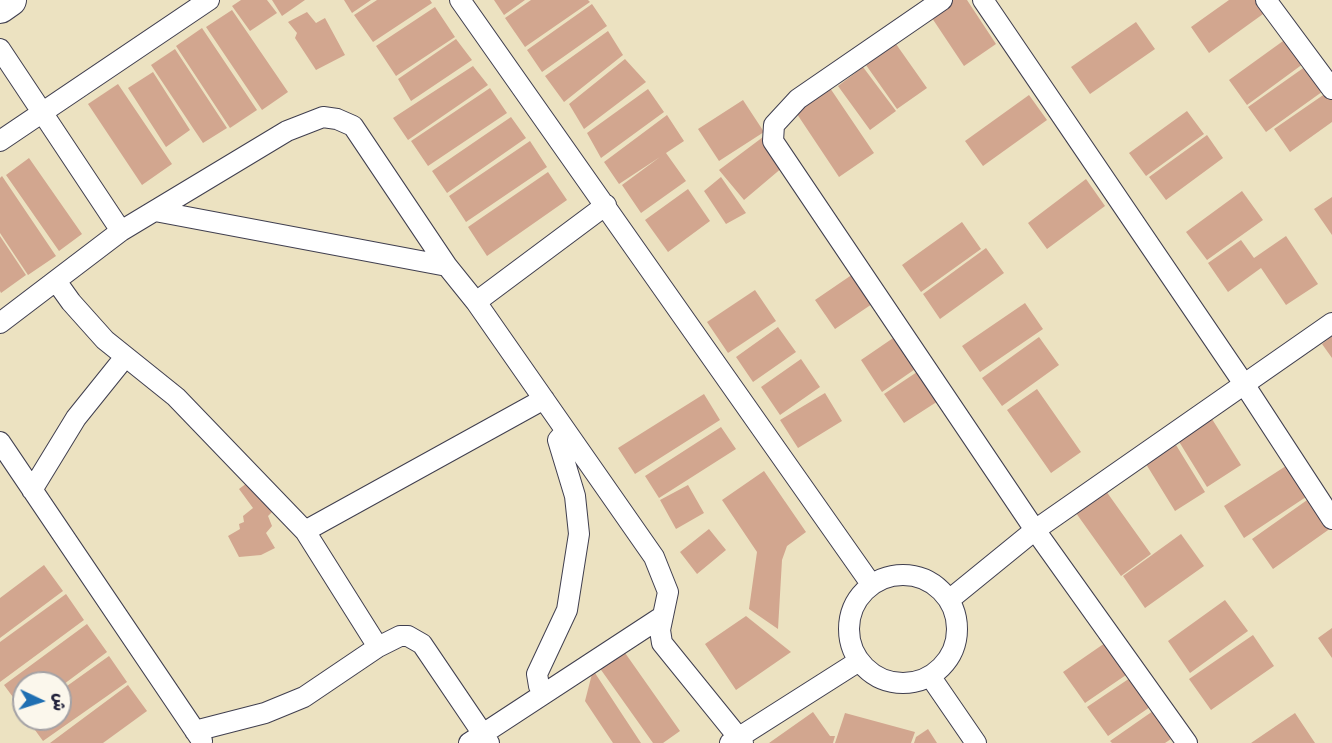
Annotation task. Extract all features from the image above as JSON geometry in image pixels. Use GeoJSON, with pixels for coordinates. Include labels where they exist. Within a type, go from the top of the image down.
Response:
{"type":"FeatureCollection","features":[{"type":"Feature","properties":{"kind":"main road"},"geometry":{"type":"LineString","coordinates":[[0,7],[10,0]]}},
{"type":"Feature","properties":{"kind":"street"},"geometry":{"type":"LineString","coordinates":[[0,141],[209,0]]}},
{"type":"Feature","properties":{"kind":"street"},"geometry":{"type":"LineString","coordinates":[[460,0],[871,584]]}},
{"type":"Feature","properties":{"kind":"street"},"geometry":{"type":"LineString","coordinates":[[942,0],[798,99],[774,125],[773,141],[1035,530],[1187,743]]}},
{"type":"Feature","properties":{"kind":"street"},"geometry":{"type":"LineString","coordinates":[[983,0],[1244,384],[1332,519]]}},
{"type":"Feature","properties":{"kind":"street"},"geometry":{"type":"LineString","coordinates":[[1266,0],[1332,89]]}},
{"type":"Feature","properties":{"kind":"street"},"geometry":{"type":"LineString","coordinates":[[0,49],[121,231]]}},
{"type":"Feature","properties":{"kind":"street"},"geometry":{"type":"LineString","coordinates":[[0,323],[121,231],[287,131],[323,117],[337,119],[353,126],[447,266],[476,302],[654,558],[668,592],[660,630],[662,643],[738,741],[859,661]]}},
{"type":"Feature","properties":{"kind":"street"},"geometry":{"type":"LineString","coordinates":[[476,302],[606,205]]}},
{"type":"Feature","properties":{"kind":"street"},"geometry":{"type":"LineString","coordinates":[[155,211],[447,266]]}},
{"type":"Feature","properties":{"kind":"street"},"geometry":{"type":"LineString","coordinates":[[56,281],[87,322],[124,357],[176,397],[305,531],[378,647]]}},
{"type":"Feature","properties":{"kind":"street"},"geometry":{"type":"LineString","coordinates":[[949,600],[1035,530],[1332,323]]}},
{"type":"Feature","properties":{"kind":"street"},"geometry":{"type":"LineString","coordinates":[[32,490],[76,418],[124,357]]}},
{"type":"Feature","properties":{"kind":"street"},"geometry":{"type":"LineString","coordinates":[[305,531],[544,399]]}},
{"type":"Feature","properties":{"kind":"street"},"geometry":{"type":"LineString","coordinates":[[543,694],[537,674],[567,610],[579,534],[575,496],[558,440],[566,431]]}},
{"type":"Feature","properties":{"kind":"street"},"geometry":{"type":"LineString","coordinates":[[0,442],[199,737],[304,697],[378,647],[400,636],[415,638],[480,740],[543,694],[663,616]]}},
{"type":"Feature","properties":{"kind":"street"},"geometry":{"type":"LineString","coordinates":[[904,574],[922,578],[937,586],[949,600],[956,616],[958,633],[953,650],[944,665],[930,676],[915,682],[899,683],[884,680],[870,672],[859,661],[849,634],[849,620],[853,607],[871,584],[887,576],[904,574]]}},
{"type":"Feature","properties":{"kind":"street"},"geometry":{"type":"LineString","coordinates":[[930,676],[976,743]]}},
{"type":"Feature","properties":{"kind":"building"},"geometry":{"type":"Polygon","coordinates":[[[241,0],[267,0],[277,13],[250,31],[232,6],[241,0]]]}},
{"type":"Feature","properties":{"kind":"building"},"geometry":{"type":"Polygon","coordinates":[[[272,0],[305,0],[282,16],[272,0]]]}},
{"type":"Feature","properties":{"kind":"building"},"geometry":{"type":"Polygon","coordinates":[[[344,0],[371,0],[352,13],[344,0]]]}},
{"type":"Feature","properties":{"kind":"building"},"geometry":{"type":"Polygon","coordinates":[[[377,0],[430,0],[432,3],[373,42],[354,15],[377,0]]]}},
{"type":"Feature","properties":{"kind":"building"},"geometry":{"type":"Polygon","coordinates":[[[494,0],[525,0],[504,15],[494,0]]]}},
{"type":"Feature","properties":{"kind":"building"},"geometry":{"type":"Polygon","coordinates":[[[531,0],[588,0],[590,2],[525,47],[505,18],[531,0]]]}},
{"type":"Feature","properties":{"kind":"building"},"geometry":{"type":"Polygon","coordinates":[[[952,0],[967,0],[996,44],[964,66],[930,15],[952,0]]]}},
{"type":"Feature","properties":{"kind":"building"},"geometry":{"type":"Polygon","coordinates":[[[1229,0],[1264,0],[1270,9],[1209,53],[1191,27],[1229,0]]]}},
{"type":"Feature","properties":{"kind":"building"},"geometry":{"type":"Polygon","coordinates":[[[592,4],[607,26],[542,72],[527,50],[592,4]]]}},
{"type":"Feature","properties":{"kind":"building"},"geometry":{"type":"Polygon","coordinates":[[[435,7],[455,37],[396,76],[376,46],[435,7]]]}},
{"type":"Feature","properties":{"kind":"building"},"geometry":{"type":"Polygon","coordinates":[[[232,10],[288,92],[262,110],[206,27],[232,10]]]}},
{"type":"Feature","properties":{"kind":"building"},"geometry":{"type":"Polygon","coordinates":[[[307,12],[316,23],[325,18],[345,55],[316,70],[295,38],[297,33],[288,22],[307,12]]]}},
{"type":"Feature","properties":{"kind":"building"},"geometry":{"type":"Polygon","coordinates":[[[1136,22],[1155,49],[1090,94],[1071,67],[1136,22]]]}},
{"type":"Feature","properties":{"kind":"building"},"geometry":{"type":"Polygon","coordinates":[[[202,28],[257,110],[230,128],[176,46],[202,28]]]}},
{"type":"Feature","properties":{"kind":"building"},"geometry":{"type":"Polygon","coordinates":[[[608,31],[623,55],[564,102],[545,76],[608,31]]]}},
{"type":"Feature","properties":{"kind":"building"},"geometry":{"type":"Polygon","coordinates":[[[1290,36],[1307,61],[1247,105],[1229,80],[1290,36]]]}},
{"type":"Feature","properties":{"kind":"building"},"geometry":{"type":"Polygon","coordinates":[[[456,39],[472,60],[411,101],[398,79],[456,39]]]}},
{"type":"Feature","properties":{"kind":"building"},"geometry":{"type":"Polygon","coordinates":[[[896,44],[927,88],[897,109],[866,65],[896,44]]]}},
{"type":"Feature","properties":{"kind":"building"},"geometry":{"type":"Polygon","coordinates":[[[175,49],[227,128],[203,143],[151,65],[175,49]]]}},
{"type":"Feature","properties":{"kind":"building"},"geometry":{"type":"Polygon","coordinates":[[[625,59],[646,82],[584,129],[569,104],[625,59]]]}},
{"type":"Feature","properties":{"kind":"building"},"geometry":{"type":"Polygon","coordinates":[[[1309,64],[1326,89],[1266,132],[1248,107],[1309,64]]]}},
{"type":"Feature","properties":{"kind":"building"},"geometry":{"type":"Polygon","coordinates":[[[473,66],[488,85],[408,140],[393,118],[473,66]]]}},
{"type":"Feature","properties":{"kind":"building"},"geometry":{"type":"Polygon","coordinates":[[[863,67],[896,111],[870,130],[838,86],[863,67]]]}},
{"type":"Feature","properties":{"kind":"building"},"geometry":{"type":"Polygon","coordinates":[[[153,72],[190,130],[166,147],[128,88],[153,72]]]}},
{"type":"Feature","properties":{"kind":"building"},"geometry":{"type":"Polygon","coordinates":[[[118,84],[172,164],[142,185],[88,104],[118,84]]]}},
{"type":"Feature","properties":{"kind":"building"},"geometry":{"type":"Polygon","coordinates":[[[490,88],[507,113],[428,166],[411,141],[490,88]]]}},
{"type":"Feature","properties":{"kind":"building"},"geometry":{"type":"Polygon","coordinates":[[[830,88],[874,153],[839,177],[795,111],[830,88]]]}},
{"type":"Feature","properties":{"kind":"building"},"geometry":{"type":"Polygon","coordinates":[[[648,89],[664,112],[601,158],[587,133],[648,89]]]}},
{"type":"Feature","properties":{"kind":"building"},"geometry":{"type":"Polygon","coordinates":[[[1329,91],[1332,95],[1332,122],[1290,152],[1274,129],[1329,91]]]}},
{"type":"Feature","properties":{"kind":"building"},"geometry":{"type":"Polygon","coordinates":[[[1029,95],[1047,120],[983,166],[965,141],[1029,95]]]}},
{"type":"Feature","properties":{"kind":"building"},"geometry":{"type":"Polygon","coordinates":[[[743,100],[764,132],[719,161],[698,129],[743,100]]]}},
{"type":"Feature","properties":{"kind":"building"},"geometry":{"type":"Polygon","coordinates":[[[1187,111],[1204,134],[1146,176],[1129,153],[1187,111]]]}},
{"type":"Feature","properties":{"kind":"building"},"geometry":{"type":"Polygon","coordinates":[[[667,115],[684,141],[666,153],[686,181],[641,213],[622,185],[660,157],[619,184],[604,162],[667,115]]]}},
{"type":"Feature","properties":{"kind":"building"},"geometry":{"type":"Polygon","coordinates":[[[511,117],[526,138],[447,193],[432,171],[511,117]]]}},
{"type":"Feature","properties":{"kind":"building"},"geometry":{"type":"Polygon","coordinates":[[[1207,135],[1223,158],[1166,200],[1149,177],[1207,135]]]}},
{"type":"Feature","properties":{"kind":"building"},"geometry":{"type":"Polygon","coordinates":[[[763,137],[783,167],[744,200],[719,170],[763,137]]]}},
{"type":"Feature","properties":{"kind":"building"},"geometry":{"type":"Polygon","coordinates":[[[530,141],[547,167],[466,222],[449,196],[530,141]]]}},
{"type":"Feature","properties":{"kind":"building"},"geometry":{"type":"Polygon","coordinates":[[[29,158],[82,234],[59,251],[6,175],[29,158]]]}},
{"type":"Feature","properties":{"kind":"building"},"geometry":{"type":"Polygon","coordinates":[[[548,172],[567,200],[487,256],[468,227],[548,172]]]}},
{"type":"Feature","properties":{"kind":"building"},"geometry":{"type":"Polygon","coordinates":[[[2,176],[56,256],[28,275],[0,233],[0,178],[2,176]]]}},
{"type":"Feature","properties":{"kind":"building"},"geometry":{"type":"Polygon","coordinates":[[[721,177],[746,213],[726,224],[704,191],[721,177]]]}},
{"type":"Feature","properties":{"kind":"building"},"geometry":{"type":"Polygon","coordinates":[[[1086,179],[1105,206],[1047,249],[1028,223],[1086,179]]]}},
{"type":"Feature","properties":{"kind":"building"},"geometry":{"type":"Polygon","coordinates":[[[688,189],[710,221],[668,252],[645,220],[688,189]]]}},
{"type":"Feature","properties":{"kind":"building"},"geometry":{"type":"Polygon","coordinates":[[[1242,191],[1263,220],[1207,260],[1186,232],[1242,191]]]}},
{"type":"Feature","properties":{"kind":"building"},"geometry":{"type":"Polygon","coordinates":[[[1332,197],[1332,235],[1314,209],[1332,197]]]}},
{"type":"Feature","properties":{"kind":"building"},"geometry":{"type":"Polygon","coordinates":[[[962,222],[981,249],[921,292],[902,265],[962,222]]]}},
{"type":"Feature","properties":{"kind":"building"},"geometry":{"type":"Polygon","coordinates":[[[0,236],[26,275],[1,293],[0,291],[0,236]]]}},
{"type":"Feature","properties":{"kind":"building"},"geometry":{"type":"Polygon","coordinates":[[[1286,236],[1318,284],[1286,305],[1261,268],[1228,292],[1208,263],[1241,240],[1254,258],[1286,236]]]}},
{"type":"Feature","properties":{"kind":"building"},"geometry":{"type":"Polygon","coordinates":[[[986,248],[1004,273],[940,319],[923,294],[986,248]]]}},
{"type":"Feature","properties":{"kind":"building"},"geometry":{"type":"Polygon","coordinates":[[[856,272],[875,302],[835,329],[815,300],[856,272]]]}},
{"type":"Feature","properties":{"kind":"building"},"geometry":{"type":"Polygon","coordinates":[[[755,290],[776,321],[728,353],[707,322],[755,290]]]}},
{"type":"Feature","properties":{"kind":"building"},"geometry":{"type":"Polygon","coordinates":[[[1025,303],[1043,329],[980,372],[962,346],[1025,303]]]}},
{"type":"Feature","properties":{"kind":"building"},"geometry":{"type":"Polygon","coordinates":[[[778,327],[796,352],[753,382],[736,357],[778,327]]]}},
{"type":"Feature","properties":{"kind":"building"},"geometry":{"type":"Polygon","coordinates":[[[899,334],[921,365],[882,392],[861,360],[899,334]]]}},
{"type":"Feature","properties":{"kind":"building"},"geometry":{"type":"Polygon","coordinates":[[[1332,336],[1332,358],[1322,344],[1332,336]]]}},
{"type":"Feature","properties":{"kind":"building"},"geometry":{"type":"Polygon","coordinates":[[[1039,337],[1059,365],[1002,406],[982,378],[1039,337]]]}},
{"type":"Feature","properties":{"kind":"building"},"geometry":{"type":"Polygon","coordinates":[[[801,359],[820,387],[780,415],[761,387],[801,359]]]}},
{"type":"Feature","properties":{"kind":"building"},"geometry":{"type":"Polygon","coordinates":[[[929,364],[949,394],[904,423],[884,394],[929,364]]]}},
{"type":"Feature","properties":{"kind":"building"},"geometry":{"type":"Polygon","coordinates":[[[1037,389],[1081,452],[1051,473],[1007,410],[1037,389]]]}},
{"type":"Feature","properties":{"kind":"building"},"geometry":{"type":"Polygon","coordinates":[[[825,393],[842,421],[798,448],[780,420],[825,393]]]}},
{"type":"Feature","properties":{"kind":"building"},"geometry":{"type":"Polygon","coordinates":[[[704,394],[720,420],[635,474],[618,448],[704,394]]]}},
{"type":"Feature","properties":{"kind":"building"},"geometry":{"type":"Polygon","coordinates":[[[1212,419],[1241,465],[1207,487],[1178,440],[1212,419]]]}},
{"type":"Feature","properties":{"kind":"building"},"geometry":{"type":"Polygon","coordinates":[[[721,427],[736,449],[659,498],[645,476],[721,427]]]}},
{"type":"Feature","properties":{"kind":"building"},"geometry":{"type":"Polygon","coordinates":[[[1176,445],[1205,492],[1175,511],[1146,464],[1176,445]]]}},
{"type":"Feature","properties":{"kind":"building"},"geometry":{"type":"Polygon","coordinates":[[[1289,464],[1309,495],[1244,538],[1224,506],[1289,464]]]}},
{"type":"Feature","properties":{"kind":"building"},"geometry":{"type":"Polygon","coordinates":[[[764,471],[806,532],[787,546],[782,560],[778,629],[749,609],[757,552],[722,500],[764,471]]]}},
{"type":"Feature","properties":{"kind":"building"},"geometry":{"type":"Polygon","coordinates":[[[251,480],[275,509],[268,516],[272,526],[266,533],[275,548],[261,555],[239,557],[228,536],[240,529],[239,524],[244,522],[243,516],[253,508],[239,489],[251,480]]]}},
{"type":"Feature","properties":{"kind":"building"},"geometry":{"type":"Polygon","coordinates":[[[688,485],[704,513],[676,529],[660,500],[688,485]]]}},
{"type":"Feature","properties":{"kind":"building"},"geometry":{"type":"Polygon","coordinates":[[[1106,491],[1151,554],[1121,576],[1076,513],[1106,491]]]}},
{"type":"Feature","properties":{"kind":"building"},"geometry":{"type":"Polygon","coordinates":[[[1310,498],[1331,528],[1273,569],[1252,539],[1310,498]]]}},
{"type":"Feature","properties":{"kind":"building"},"geometry":{"type":"Polygon","coordinates":[[[709,529],[726,550],[697,574],[680,552],[709,529]]]}},
{"type":"Feature","properties":{"kind":"building"},"geometry":{"type":"Polygon","coordinates":[[[1181,534],[1204,566],[1145,608],[1123,576],[1181,534]]]}},
{"type":"Feature","properties":{"kind":"building"},"geometry":{"type":"Polygon","coordinates":[[[44,565],[63,591],[0,638],[0,598],[44,565]]]}},
{"type":"Feature","properties":{"kind":"building"},"geometry":{"type":"Polygon","coordinates":[[[66,594],[84,620],[0,682],[0,642],[66,594]]]}},
{"type":"Feature","properties":{"kind":"building"},"geometry":{"type":"Polygon","coordinates":[[[1225,600],[1248,631],[1190,673],[1168,641],[1225,600]]]}},
{"type":"Feature","properties":{"kind":"building"},"geometry":{"type":"Polygon","coordinates":[[[746,616],[791,652],[736,690],[705,644],[746,616]]]}},
{"type":"Feature","properties":{"kind":"building"},"geometry":{"type":"Polygon","coordinates":[[[87,624],[107,652],[72,678],[72,671],[23,671],[87,624]]]}},
{"type":"Feature","properties":{"kind":"building"},"geometry":{"type":"Polygon","coordinates":[[[1332,628],[1332,658],[1318,638],[1332,628]]]}},
{"type":"Feature","properties":{"kind":"building"},"geometry":{"type":"Polygon","coordinates":[[[1253,635],[1274,666],[1211,710],[1189,679],[1253,635]]]}},
{"type":"Feature","properties":{"kind":"building"},"geometry":{"type":"Polygon","coordinates":[[[1105,643],[1126,675],[1085,703],[1063,672],[1105,643]]]}},
{"type":"Feature","properties":{"kind":"building"},"geometry":{"type":"Polygon","coordinates":[[[623,650],[680,731],[663,743],[653,743],[599,667],[623,650]]]}},
{"type":"Feature","properties":{"kind":"building"},"geometry":{"type":"Polygon","coordinates":[[[109,656],[127,682],[72,721],[72,682],[109,656]]]}},
{"type":"Feature","properties":{"kind":"building"},"geometry":{"type":"Polygon","coordinates":[[[593,670],[641,743],[613,743],[585,701],[593,670]]]}},
{"type":"Feature","properties":{"kind":"building"},"geometry":{"type":"Polygon","coordinates":[[[1130,678],[1150,707],[1108,736],[1087,707],[1130,678]]]}},
{"type":"Feature","properties":{"kind":"building"},"geometry":{"type":"Polygon","coordinates":[[[12,679],[12,696],[4,685],[12,679]]]}},
{"type":"Feature","properties":{"kind":"building"},"geometry":{"type":"Polygon","coordinates":[[[128,685],[147,711],[103,743],[50,743],[66,731],[72,731],[72,727],[128,685]]]}},
{"type":"Feature","properties":{"kind":"building"},"geometry":{"type":"Polygon","coordinates":[[[1153,711],[1171,739],[1165,743],[1112,743],[1110,741],[1153,711]]]}},
{"type":"Feature","properties":{"kind":"building"},"geometry":{"type":"Polygon","coordinates":[[[813,712],[830,736],[835,736],[833,743],[769,743],[813,712]]]}},
{"type":"Feature","properties":{"kind":"building"},"geometry":{"type":"Polygon","coordinates":[[[845,713],[915,732],[911,743],[835,743],[845,713]]]}},
{"type":"Feature","properties":{"kind":"building"},"geometry":{"type":"Polygon","coordinates":[[[1295,713],[1315,743],[1251,743],[1295,713]]]}},
{"type":"Feature","properties":{"kind":"building"},"geometry":{"type":"Polygon","coordinates":[[[928,729],[937,743],[914,743],[916,737],[928,729]]]}},
{"type":"Feature","properties":{"kind":"building"},"geometry":{"type":"Polygon","coordinates":[[[36,731],[57,731],[43,741],[36,731]]]}}]}
